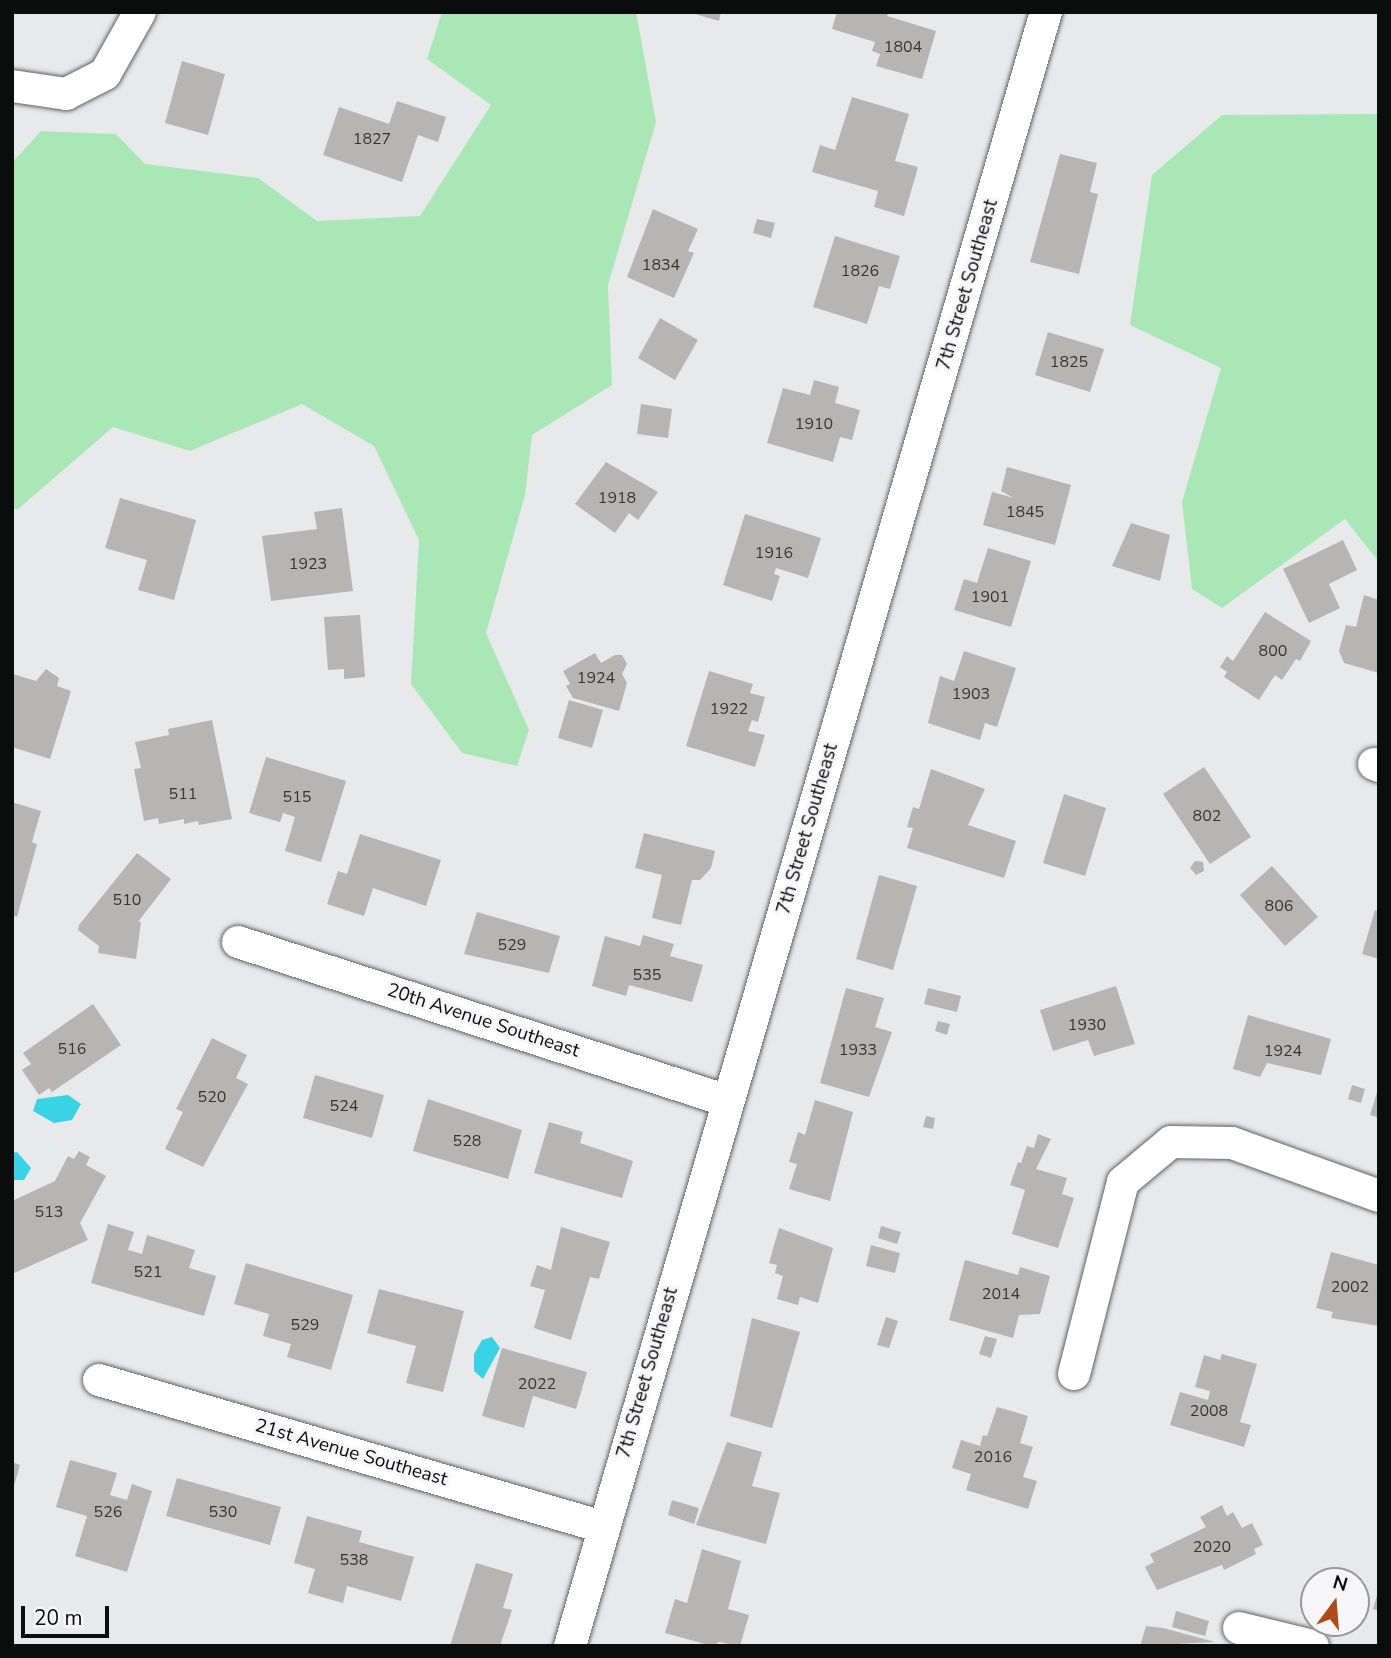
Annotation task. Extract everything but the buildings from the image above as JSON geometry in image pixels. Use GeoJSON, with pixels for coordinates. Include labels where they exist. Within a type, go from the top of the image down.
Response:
{"type":"FeatureCollection","features":[{"type":"Feature","properties":{"kind":"street"},"geometry":{"type":"LineString","coordinates":[[12,86],[66,94],[105,74],[140,12]]}},
{"type":"Feature","properties":{"kind":"street","name":"7th Street Southeast"},"geometry":{"type":"LineString","coordinates":[[570,1646],[1046,12]]}},
{"type":"Feature","properties":{"kind":"street","name":"20th Avenue Southeast"},"geometry":{"type":"LineString","coordinates":[[238,942],[728,1101]]}},
{"type":"Feature","properties":{"kind":"street"},"geometry":{"type":"LineString","coordinates":[[1074,1374],[1124,1182],[1171,1142],[1232,1143],[1379,1196]]}},
{"type":"Feature","properties":{"kind":"street","name":"21st Avenue Southeast"},"geometry":{"type":"LineString","coordinates":[[99,1380],[603,1527]]}},
{"type":"Feature","properties":{"kind":"street"},"geometry":{"type":"LineString","coordinates":[[1239,1628],[1313,1646]]}},
{"type":"Feature","properties":{"kind":"green space"},"geometry":{"type":"Polygon","coordinates":[[[442,12],[636,12],[656,122],[608,285],[612,385],[532,435],[525,495],[486,633],[529,730],[517,766],[462,753],[411,684],[419,540],[374,446],[302,404],[190,451],[113,427],[17,510],[12,507],[12,163],[41,131],[116,134],[145,164],[258,178],[317,221],[420,216],[491,105],[427,59],[442,12]]]}},
{"type":"Feature","properties":{"kind":"green space"},"geometry":{"type":"Polygon","coordinates":[[[1379,114],[1379,562],[1345,519],[1222,608],[1192,589],[1182,502],[1221,368],[1130,325],[1152,175],[1222,115],[1379,114]]]}},
{"type":"Feature","properties":{"kind":"water"},"geometry":{"type":"Polygon","coordinates":[[[68,1095],[81,1104],[72,1120],[54,1123],[33,1111],[37,1099],[68,1095]]]}},
{"type":"Feature","properties":{"kind":"water"},"geometry":{"type":"Polygon","coordinates":[[[17,1152],[31,1168],[24,1180],[12,1180],[12,1153],[17,1152]]]}},
{"type":"Feature","properties":{"kind":"water"},"geometry":{"type":"Polygon","coordinates":[[[492,1337],[500,1348],[483,1379],[474,1371],[474,1354],[482,1340],[492,1337]]]}}]}
